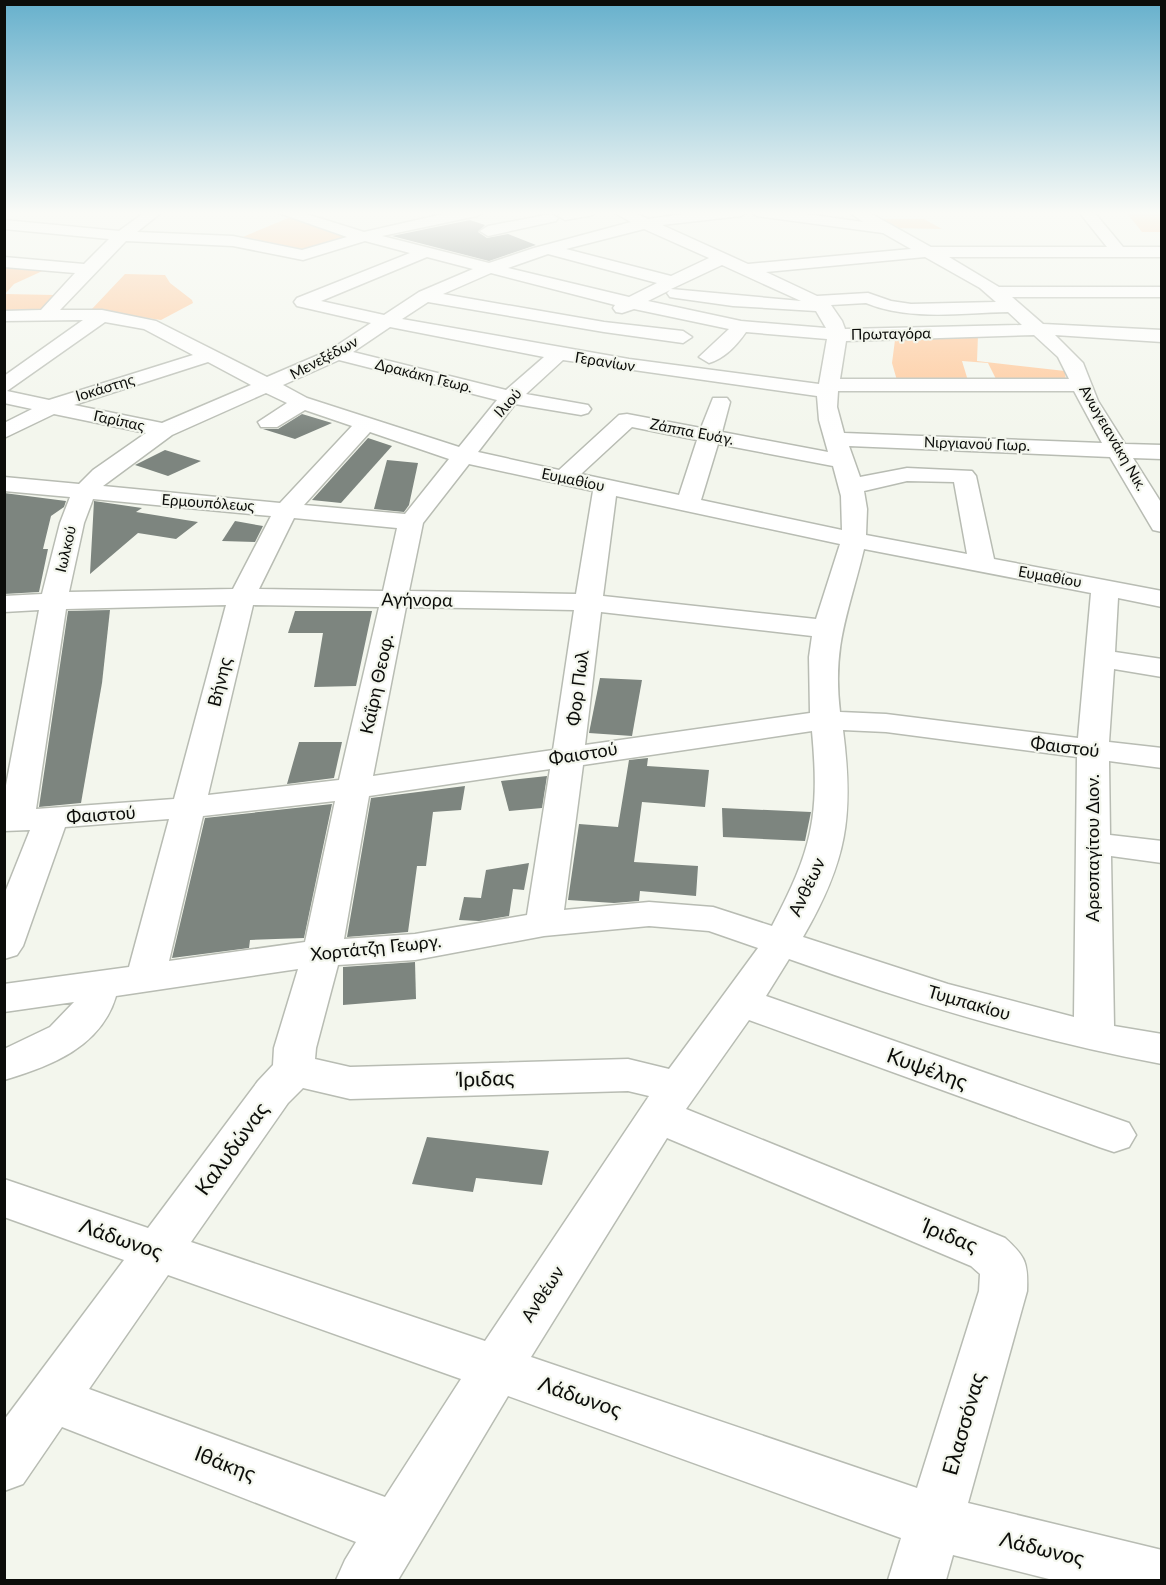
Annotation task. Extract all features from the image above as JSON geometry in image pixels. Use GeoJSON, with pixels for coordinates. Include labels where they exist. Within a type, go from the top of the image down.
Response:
{"type":"FeatureCollection","features":[{"type":"Feature","properties":{"kind":"street"},"geometry":{"type":"LineString","coordinates":[[47,314],[71,286]]}},
{"type":"Feature","properties":{"kind":"street","name":"Γερανίων"},"geometry":{"type":"LineString","coordinates":[[342,286],[303,302],[385,322],[558,355],[828,388],[1082,385]]}},
{"type":"Feature","properties":{"kind":"street","name":"Μενεξέδων"},"geometry":{"type":"LineString","coordinates":[[269,386],[338,354],[425,296],[448,286]]}},
{"type":"Feature","properties":{"kind":"street"},"geometry":{"type":"LineString","coordinates":[[561,286],[629,303]]}},
{"type":"Feature","properties":{"kind":"street"},"geometry":{"type":"LineString","coordinates":[[662,286],[616,312],[671,320],[698,319],[741,326],[825,314],[868,298],[888,306],[911,309],[1012,307]]}},
{"type":"Feature","properties":{"kind":"street"},"geometry":{"type":"LineString","coordinates":[[668,286],[733,301],[825,314]]}},
{"type":"Feature","properties":{"kind":"street"},"geometry":{"type":"LineString","coordinates":[[774,286],[825,314]]}},
{"type":"Feature","properties":{"kind":"street","name":"Ανωγειανάκη Νικ."},"geometry":{"type":"LineString","coordinates":[[988,286],[1069,358],[1088,401],[1161,525]]}},
{"type":"Feature","properties":{"kind":"street"},"geometry":{"type":"LineString","coordinates":[[994,292],[1161,292]]}},
{"type":"Feature","properties":{"kind":"street"},"geometry":{"type":"LineString","coordinates":[[425,296],[604,327],[683,337]]}},
{"type":"Feature","properties":{"kind":"street","name":"Πρωταγόρα"},"geometry":{"type":"LineString","coordinates":[[825,314],[890,336],[1038,329],[1161,336]]}},
{"type":"Feature","properties":{"kind":"street","name":"Ανθέων"},"geometry":{"type":"LineString","coordinates":[[365,1581],[496,1368],[669,1102],[780,942],[808,891],[826,844],[831,811],[823,666],[828,629],[849,564],[854,540],[855,508],[828,415],[828,388],[835,360],[825,314]]}},
{"type":"Feature","properties":{"kind":"street"},"geometry":{"type":"LineString","coordinates":[[4,386],[102,315]]}},
{"type":"Feature","properties":{"kind":"street","name":"Ευμαθίου"},"geometry":{"type":"LineString","coordinates":[[4,316],[102,315],[156,327],[303,403],[464,456],[562,479],[854,540],[1161,599]]}},
{"type":"Feature","properties":{"kind":"street"},"geometry":{"type":"LineString","coordinates":[[709,357],[730,340],[741,326]]}},
{"type":"Feature","properties":{"kind":"street"},"geometry":{"type":"LineString","coordinates":[[494,359],[510,346]]}},
{"type":"Feature","properties":{"kind":"street","name":"Δρακάκη Γεωρ."},"geometry":{"type":"LineString","coordinates":[[338,354],[510,398],[581,409]]}},
{"type":"Feature","properties":{"kind":"street","name":"Ιοκάστης"},"geometry":{"type":"LineString","coordinates":[[4,432],[50,406],[211,355]]}},
{"type":"Feature","properties":{"kind":"street","name":"Ιλιού"},"geometry":{"type":"LineString","coordinates":[[464,456],[510,398],[558,355]]}},
{"type":"Feature","properties":{"kind":"street"},"geometry":{"type":"LineString","coordinates":[[4,367],[31,367]]}},
{"type":"Feature","properties":{"kind":"street"},"geometry":{"type":"LineString","coordinates":[[460,385],[477,372]]}},
{"type":"Feature","properties":{"kind":"street","name":"Ιωλκού"},"geometry":{"type":"LineString","coordinates":[[4,946],[54,601],[72,523],[83,493],[101,475],[164,430],[269,386]]}},
{"type":"Feature","properties":{"kind":"street","name":"Γαρίπας"},"geometry":{"type":"LineString","coordinates":[[4,397],[164,430]]}},
{"type":"Feature","properties":{"kind":"street"},"geometry":{"type":"LineString","coordinates":[[688,505],[720,402]]}},
{"type":"Feature","properties":{"kind":"street"},"geometry":{"type":"LineString","coordinates":[[269,422],[303,403]]}},
{"type":"Feature","properties":{"kind":"street","name":"Ζάππα Ευάγ."},"geometry":{"type":"LineString","coordinates":[[562,479],[627,420],[843,463]]}},
{"type":"Feature","properties":{"kind":"street","name":"Βήνης"},"geometry":{"type":"LineString","coordinates":[[146,976],[242,597],[287,509],[366,424]]}},
{"type":"Feature","properties":{"kind":"street","name":"Νιργιανού Γιωρ."},"geometry":{"type":"LineString","coordinates":[[843,463],[1118,450],[1161,452]]}},
{"type":"Feature","properties":{"kind":"street","name":"Καΐρη Θεοφ."},"geometry":{"type":"LineString","coordinates":[[354,788],[411,522],[464,456]]}},
{"type":"Feature","properties":{"kind":"street"},"geometry":{"type":"LineString","coordinates":[[843,463],[895,474],[914,472],[964,476],[982,564]]}},
{"type":"Feature","properties":{"kind":"street","name":"Ερμουπόλεως"},"geometry":{"type":"LineString","coordinates":[[4,484],[411,522]]}},
{"type":"Feature","properties":{"kind":"street","name":"Φορ Πωλ"},"geometry":{"type":"LineString","coordinates":[[544,924],[570,757],[588,602],[605,487]]}},
{"type":"Feature","properties":{"kind":"street","name":"Αρεοπαγίτου Διον."},"geometry":{"type":"LineString","coordinates":[[1094,1037],[1093,751],[1105,587]]}},
{"type":"Feature","properties":{"kind":"street","name":"Αγήνορα"},"geometry":{"type":"LineString","coordinates":[[4,604],[242,597],[588,602],[828,629]]}},
{"type":"Feature","properties":{"kind":"street"},"geometry":{"type":"LineString","coordinates":[[1101,658],[1161,668]]}},
{"type":"Feature","properties":{"kind":"street","name":"Φαιστού"},"geometry":{"type":"LineString","coordinates":[[24,820],[188,807],[354,788],[825,720],[886,723],[1161,758]]}},
{"type":"Feature","properties":{"kind":"street"},"geometry":{"type":"LineString","coordinates":[[294,1070],[292,1062],[322,953],[354,788]]}},
{"type":"Feature","properties":{"kind":"street"},"geometry":{"type":"LineString","coordinates":[[1093,843],[1161,852]]}},
{"type":"Feature","properties":{"kind":"street","name":"Χορτάτζη Γεωργ."},"geometry":{"type":"LineString","coordinates":[[4,998],[146,976],[322,953],[415,947],[544,924],[649,914],[713,919],[780,942]]}},
{"type":"Feature","properties":{"kind":"street","name":"Τυμπακίου"},"geometry":{"type":"LineString","coordinates":[[780,942],[938,994],[1094,1037],[1161,1049]]}},
{"type":"Feature","properties":{"kind":"street"},"geometry":{"type":"LineString","coordinates":[[4,1065],[35,1057],[68,1036],[85,1019],[96,1001],[100,983]]}},
{"type":"Feature","properties":{"kind":"street","name":"Κυψέλης"},"geometry":{"type":"LineString","coordinates":[[740,1002],[1114,1135]]}},
{"type":"Feature","properties":{"kind":"street","name":"Ίριδας"},"geometry":{"type":"LineString","coordinates":[[294,1070],[350,1083],[628,1075],[669,1102],[988,1252],[1004,1266]]}},
{"type":"Feature","properties":{"kind":"street","name":"Καλυδώνας"},"geometry":{"type":"LineString","coordinates":[[4,1465],[273,1092],[294,1070]]}},
{"type":"Feature","properties":{"kind":"street","name":"Λάδωνος"},"geometry":{"type":"LineString","coordinates":[[4,1198],[936,1523],[1161,1579]]}},
{"type":"Feature","properties":{"kind":"street","name":"Ελασσόνας"},"geometry":{"type":"LineString","coordinates":[[917,1581],[1003,1291],[1004,1266]]}},
{"type":"Feature","properties":{"kind":"street","name":"Ιθάκης"},"geometry":{"type":"LineString","coordinates":[[52,1399],[397,1530]]}},
{"type":"Feature","properties":{"kind":"shaded area"},"geometry":{"type":"Polygon","coordinates":[[[4,286],[12,286],[5,294],[55,295],[40,311],[5,312],[4,286]]]}},
{"type":"Feature","properties":{"kind":"shaded area"},"geometry":{"type":"Polygon","coordinates":[[[114,286],[174,286],[193,303],[161,320],[91,310],[114,286]]]}},
{"type":"Feature","properties":{"kind":"shaded area"},"geometry":{"type":"Polygon","coordinates":[[[978,335],[977,361],[1065,371],[1066,383],[998,383],[988,363],[962,361],[969,384],[898,384],[892,363],[895,340],[978,335]]]}},
{"type":"Feature","properties":{"kind":"building"},"geometry":{"type":"Polygon","coordinates":[[[302,414],[332,423],[295,439],[263,429],[278,429],[302,414]]]}},
{"type":"Feature","properties":{"kind":"building"},"geometry":{"type":"Polygon","coordinates":[[[368,438],[392,446],[341,503],[312,500],[368,438]]]}},
{"type":"Feature","properties":{"kind":"building"},"geometry":{"type":"Polygon","coordinates":[[[165,450],[201,461],[168,476],[135,465],[165,450]]]}},
{"type":"Feature","properties":{"kind":"building"},"geometry":{"type":"Polygon","coordinates":[[[387,460],[418,463],[409,505],[404,512],[374,509],[387,460]]]}},
{"type":"Feature","properties":{"kind":"building"},"geometry":{"type":"Polygon","coordinates":[[[4,493],[66,501],[64,507],[51,516],[43,549],[48,549],[39,592],[4,594],[4,493]]]}},
{"type":"Feature","properties":{"kind":"building"},"geometry":{"type":"Polygon","coordinates":[[[94,501],[142,508],[136,512],[198,522],[176,539],[138,533],[90,574],[94,501]]]}},
{"type":"Feature","properties":{"kind":"building"},"geometry":{"type":"Polygon","coordinates":[[[235,521],[263,526],[255,542],[222,541],[235,521]]]}},
{"type":"Feature","properties":{"kind":"building"},"geometry":{"type":"Polygon","coordinates":[[[110,610],[102,683],[81,803],[39,807],[68,611],[110,610]]]}},
{"type":"Feature","properties":{"kind":"building"},"geometry":{"type":"Polygon","coordinates":[[[295,611],[372,611],[356,686],[314,687],[323,633],[288,633],[295,611]]]}},
{"type":"Feature","properties":{"kind":"building"},"geometry":{"type":"Polygon","coordinates":[[[600,678],[642,680],[632,736],[589,733],[600,678]]]}},
{"type":"Feature","properties":{"kind":"building"},"geometry":{"type":"Polygon","coordinates":[[[299,742],[342,742],[334,778],[287,784],[299,742]]]}},
{"type":"Feature","properties":{"kind":"building"},"geometry":{"type":"Polygon","coordinates":[[[648,758],[647,766],[709,770],[705,807],[642,802],[634,862],[698,866],[696,896],[640,891],[639,901],[614,903],[568,900],[579,824],[618,827],[629,760],[648,758]]]}},
{"type":"Feature","properties":{"kind":"building"},"geometry":{"type":"Polygon","coordinates":[[[547,776],[542,808],[509,811],[501,781],[547,776]]]}},
{"type":"Feature","properties":{"kind":"building"},"geometry":{"type":"Polygon","coordinates":[[[465,786],[461,810],[433,812],[426,866],[417,866],[408,932],[347,937],[371,798],[465,786]]]}},
{"type":"Feature","properties":{"kind":"building"},"geometry":{"type":"Polygon","coordinates":[[[332,804],[304,938],[250,940],[249,948],[172,958],[205,818],[332,804]]]}},
{"type":"Feature","properties":{"kind":"building"},"geometry":{"type":"Polygon","coordinates":[[[722,808],[811,812],[805,841],[723,837],[722,808]]]}},
{"type":"Feature","properties":{"kind":"building"},"geometry":{"type":"Polygon","coordinates":[[[529,863],[524,890],[513,889],[509,916],[479,921],[459,920],[464,897],[481,898],[486,870],[529,863]]]}},
{"type":"Feature","properties":{"kind":"building"},"geometry":{"type":"Polygon","coordinates":[[[415,962],[416,999],[343,1005],[343,967],[415,962]]]}},
{"type":"Feature","properties":{"kind":"building"},"geometry":{"type":"Polygon","coordinates":[[[427,1137],[549,1151],[542,1185],[476,1178],[473,1192],[412,1184],[427,1137]]]}}]}
